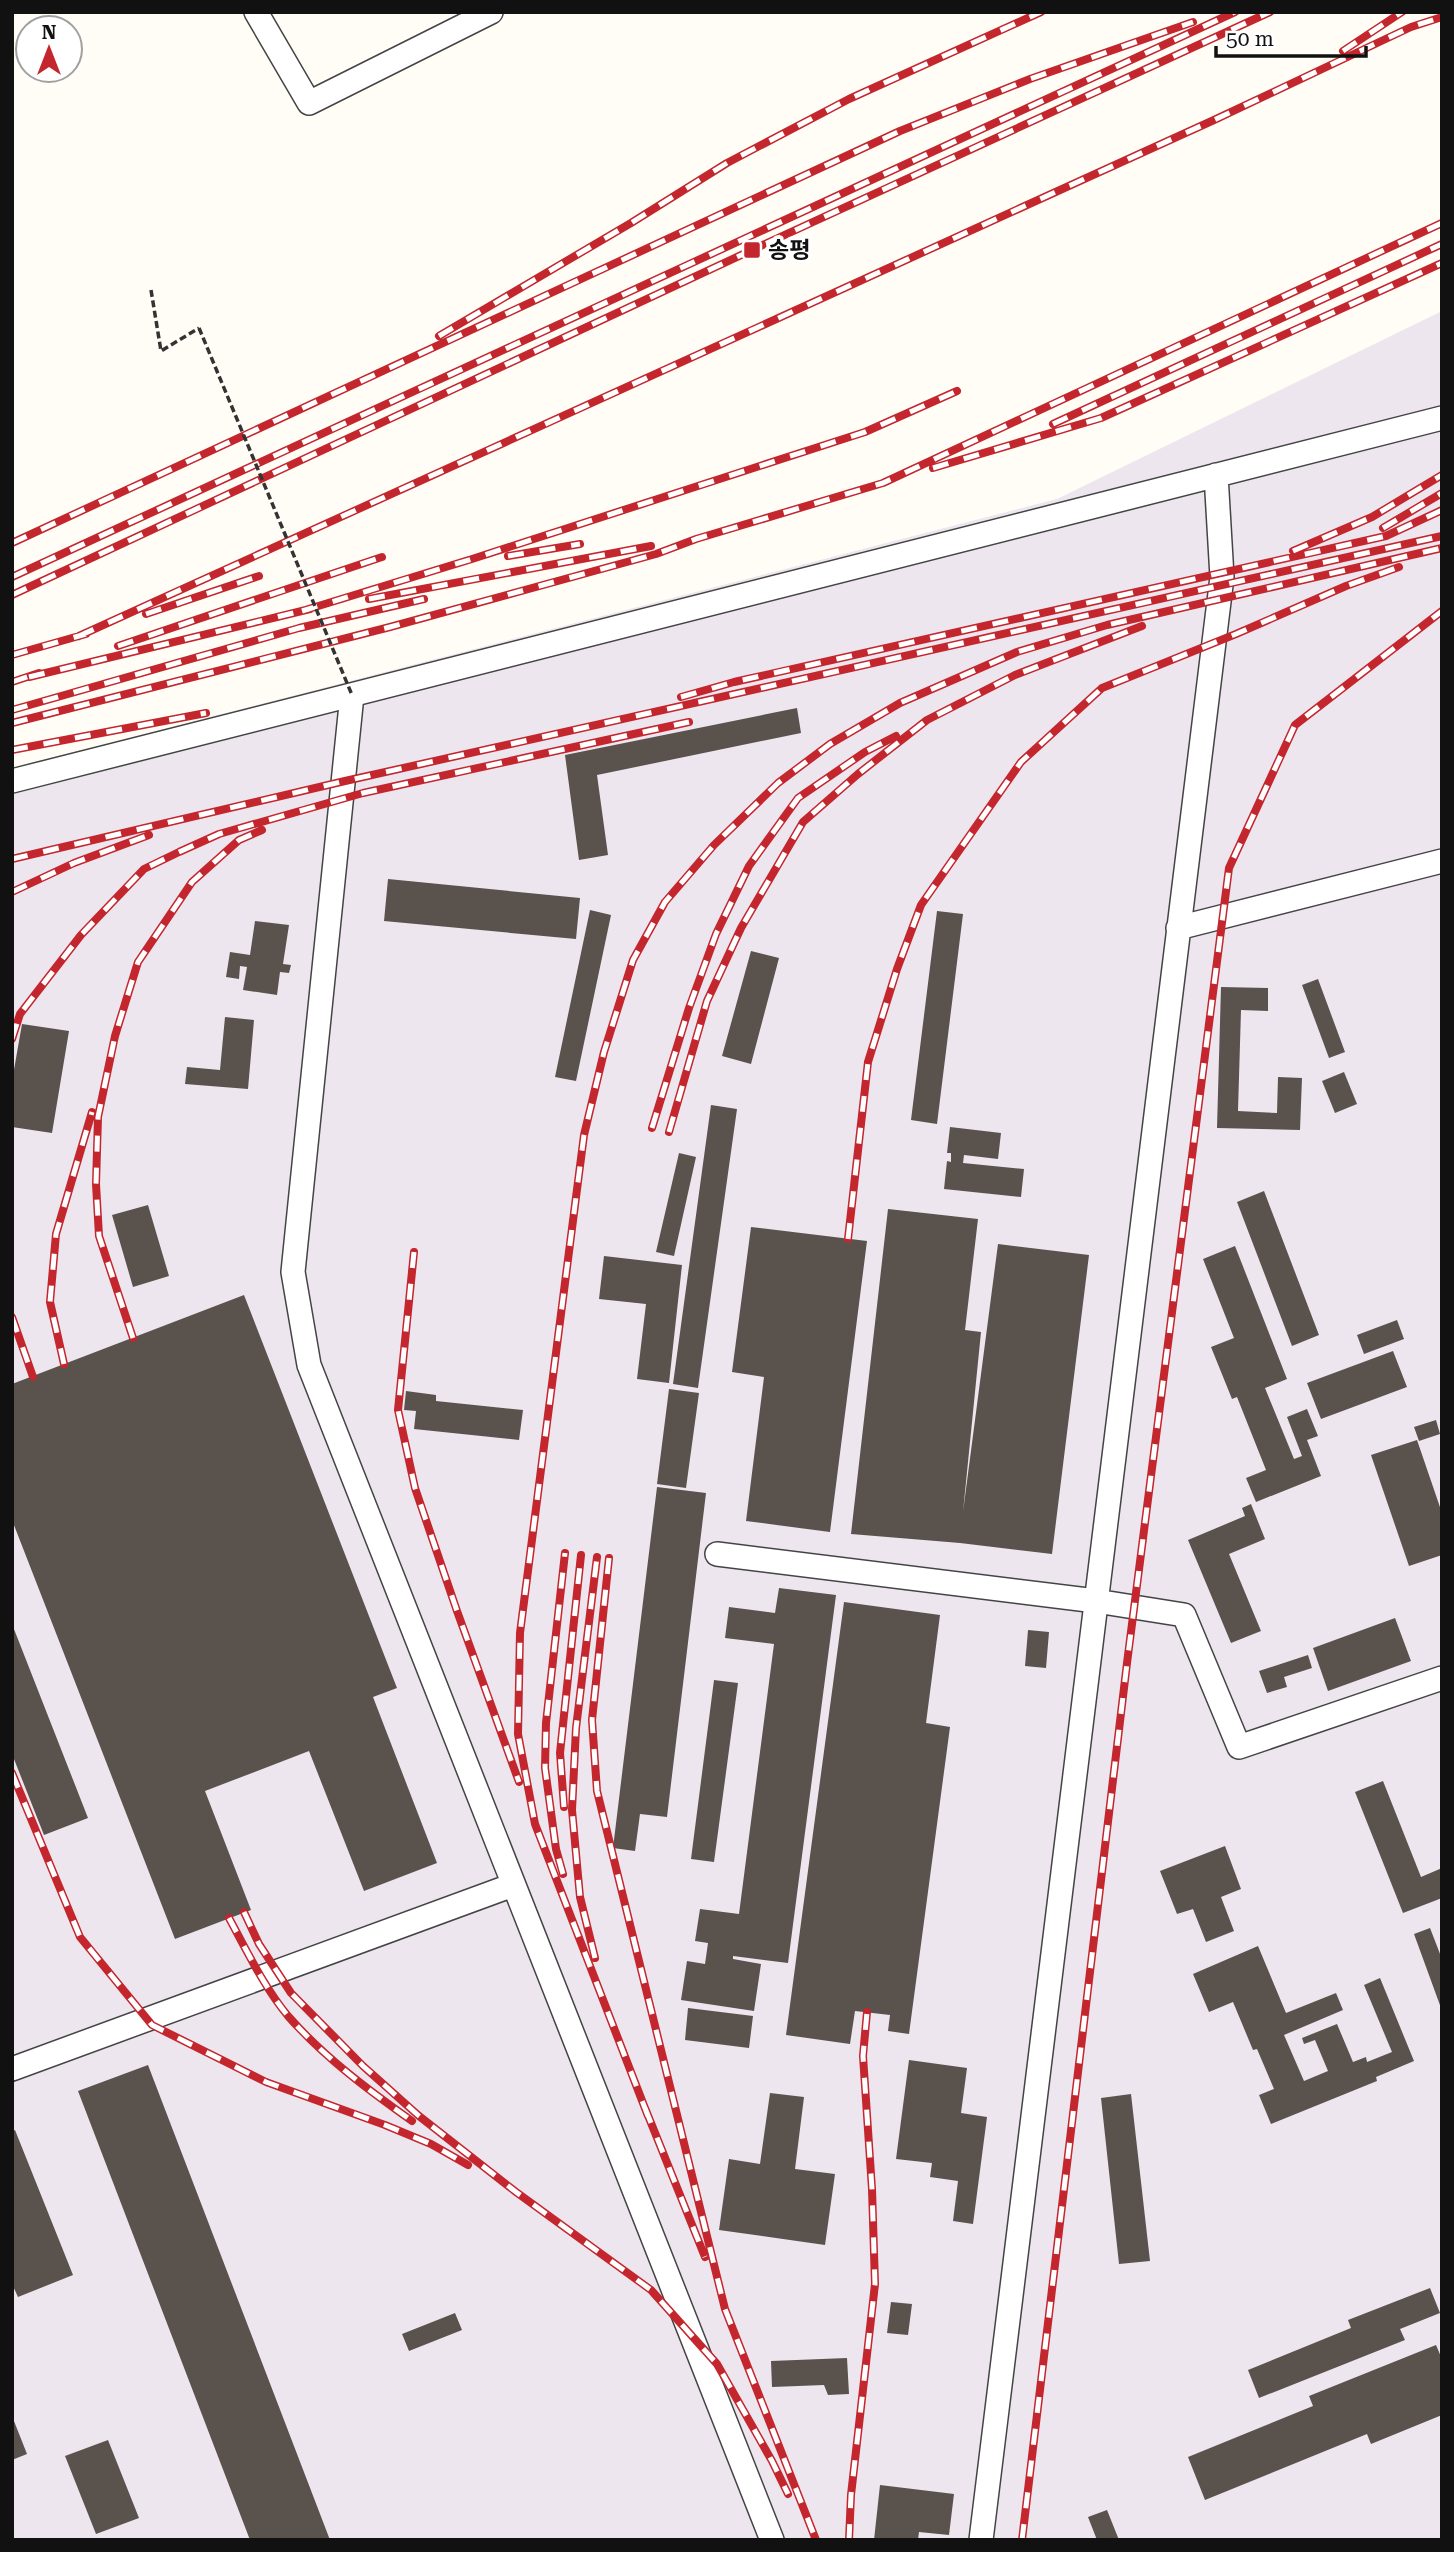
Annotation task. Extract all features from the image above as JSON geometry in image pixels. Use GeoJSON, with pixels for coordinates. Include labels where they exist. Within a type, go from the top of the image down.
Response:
{"type":"FeatureCollection","features":[{"type":"Feature","properties":{"kind":"street"},"geometry":{"type":"LineString","coordinates":[[256,12],[309,103],[491,12]]}},
{"type":"Feature","properties":{"kind":"street"},"geometry":{"type":"LineString","coordinates":[[12,781],[1442,418]]}},
{"type":"Feature","properties":{"kind":"street"},"geometry":{"type":"LineString","coordinates":[[981,2540],[1222,577],[1216,475]]}},
{"type":"Feature","properties":{"kind":"street"},"geometry":{"type":"LineString","coordinates":[[352,695],[293,1272],[309,1365],[772,2540]]}},
{"type":"Feature","properties":{"kind":"street"},"geometry":{"type":"LineString","coordinates":[[1178,928],[1442,861]]}},
{"type":"Feature","properties":{"kind":"street"},"geometry":{"type":"LineString","coordinates":[[717,1554],[1096,1601],[1184,1615],[1239,1747],[1442,1678]]}},
{"type":"Feature","properties":{"kind":"street"},"geometry":{"type":"LineString","coordinates":[[12,2069],[513,1885]]}},
{"type":"Feature","properties":{"kind":"path"},"geometry":{"type":"LineString","coordinates":[[151,290],[161,351],[199,328],[352,695]]}},
{"type":"Feature","properties":{"kind":"shaded area"},"geometry":{"type":"Polygon","coordinates":[[[1442,311],[1442,2540],[12,2540],[12,768],[1057,499],[1442,311]]]}},
{"type":"Feature","properties":{"kind":"building"},"geometry":{"type":"Polygon","coordinates":[[[797,708],[801,733],[597,775],[608,855],[579,860],[565,755],[797,708]]]}},
{"type":"Feature","properties":{"kind":"building"},"geometry":{"type":"Polygon","coordinates":[[[388,879],[580,898],[576,939],[384,921],[388,879]]]}},
{"type":"Feature","properties":{"kind":"building"},"geometry":{"type":"Polygon","coordinates":[[[590,910],[611,915],[576,1081],[555,1077],[590,910]]]}},
{"type":"Feature","properties":{"kind":"building"},"geometry":{"type":"Polygon","coordinates":[[[937,911],[963,914],[937,1124],[911,1120],[937,911]]]}},
{"type":"Feature","properties":{"kind":"building"},"geometry":{"type":"Polygon","coordinates":[[[255,921],[289,925],[283,964],[291,965],[289,973],[280,972],[277,995],[243,990],[247,967],[240,966],[239,979],[226,977],[230,952],[250,955],[255,921]]]}},
{"type":"Feature","properties":{"kind":"building"},"geometry":{"type":"Polygon","coordinates":[[[751,951],[779,958],[751,1064],[722,1056],[751,951]]]}},
{"type":"Feature","properties":{"kind":"building"},"geometry":{"type":"Polygon","coordinates":[[[1318,979],[1345,1052],[1329,1058],[1302,985],[1318,979]]]}},
{"type":"Feature","properties":{"kind":"building"},"geometry":{"type":"Polygon","coordinates":[[[1221,987],[1268,988],[1268,1011],[1241,1010],[1238,1111],[1277,1113],[1278,1077],[1302,1078],[1300,1130],[1217,1128],[1221,987]]]}},
{"type":"Feature","properties":{"kind":"building"},"geometry":{"type":"Polygon","coordinates":[[[225,1017],[254,1020],[248,1089],[185,1084],[187,1067],[220,1070],[225,1017]]]}},
{"type":"Feature","properties":{"kind":"building"},"geometry":{"type":"Polygon","coordinates":[[[22,1024],[69,1031],[52,1133],[12,1127],[12,1081],[22,1024]]]}},
{"type":"Feature","properties":{"kind":"building"},"geometry":{"type":"Polygon","coordinates":[[[1344,1072],[1357,1104],[1335,1113],[1322,1081],[1344,1072]]]}},
{"type":"Feature","properties":{"kind":"building"},"geometry":{"type":"Polygon","coordinates":[[[711,1105],[737,1109],[698,1388],[673,1384],[711,1105]]]}},
{"type":"Feature","properties":{"kind":"building"},"geometry":{"type":"Polygon","coordinates":[[[950,1127],[1001,1133],[998,1159],[964,1155],[963,1163],[1024,1169],[1021,1197],[944,1189],[947,1161],[951,1162],[951,1153],[947,1153],[950,1127]]]}},
{"type":"Feature","properties":{"kind":"building"},"geometry":{"type":"Polygon","coordinates":[[[679,1153],[696,1157],[674,1256],[656,1252],[679,1153]]]}},
{"type":"Feature","properties":{"kind":"building"},"geometry":{"type":"Polygon","coordinates":[[[1264,1191],[1319,1335],[1292,1346],[1237,1202],[1264,1191]]]}},
{"type":"Feature","properties":{"kind":"building"},"geometry":{"type":"Polygon","coordinates":[[[148,1205],[169,1276],[133,1287],[112,1215],[148,1205]]]}},
{"type":"Feature","properties":{"kind":"building"},"geometry":{"type":"Polygon","coordinates":[[[888,1209],[978,1219],[965,1330],[981,1332],[963,1512],[998,1244],[1089,1255],[1052,1554],[851,1534],[888,1209]]]}},
{"type":"Feature","properties":{"kind":"building"},"geometry":{"type":"Polygon","coordinates":[[[751,1227],[867,1241],[830,1532],[746,1521],[764,1377],[732,1372],[751,1227]]]}},
{"type":"Feature","properties":{"kind":"building"},"geometry":{"type":"Polygon","coordinates":[[[1235,1246],[1287,1379],[1265,1388],[1294,1459],[1302,1456],[1287,1417],[1307,1409],[1318,1436],[1307,1440],[1321,1476],[1256,1502],[1246,1478],[1266,1470],[1237,1397],[1232,1399],[1211,1347],[1234,1338],[1203,1259],[1235,1246]]]}},
{"type":"Feature","properties":{"kind":"building"},"geometry":{"type":"Polygon","coordinates":[[[604,1256],[682,1265],[669,1383],[637,1379],[646,1304],[599,1299],[604,1256]]]}},
{"type":"Feature","properties":{"kind":"building"},"geometry":{"type":"Polygon","coordinates":[[[244,1295],[397,1688],[373,1697],[437,1863],[364,1891],[309,1751],[205,1791],[251,1910],[175,1939],[12,1520],[12,1384],[244,1295]]]}},
{"type":"Feature","properties":{"kind":"building"},"geometry":{"type":"Polygon","coordinates":[[[1397,1320],[1404,1339],[1364,1354],[1357,1335],[1397,1320]]]}},
{"type":"Feature","properties":{"kind":"building"},"geometry":{"type":"Polygon","coordinates":[[[1393,1351],[1407,1387],[1321,1419],[1307,1383],[1393,1351]]]}},
{"type":"Feature","properties":{"kind":"building"},"geometry":{"type":"Polygon","coordinates":[[[669,1389],[699,1393],[686,1488],[657,1484],[669,1389]]]}},
{"type":"Feature","properties":{"kind":"building"},"geometry":{"type":"Polygon","coordinates":[[[406,1391],[436,1395],[436,1401],[523,1410],[519,1440],[414,1429],[416,1411],[404,1410],[406,1391]]]}},
{"type":"Feature","properties":{"kind":"building"},"geometry":{"type":"Polygon","coordinates":[[[1436,1420],[1440,1434],[1419,1441],[1414,1427],[1436,1420]]]}},
{"type":"Feature","properties":{"kind":"building"},"geometry":{"type":"Polygon","coordinates":[[[1417,1440],[1442,1513],[1442,1555],[1409,1566],[1371,1455],[1417,1440]]]}},
{"type":"Feature","properties":{"kind":"building"},"geometry":{"type":"Polygon","coordinates":[[[657,1487],[706,1493],[667,1817],[640,1814],[635,1851],[613,1848],[657,1487]]]}},
{"type":"Feature","properties":{"kind":"building"},"geometry":{"type":"Polygon","coordinates":[[[1251,1504],[1265,1539],[1229,1554],[1261,1631],[1231,1643],[1188,1540],[1245,1516],[1242,1508],[1251,1504]]]}},
{"type":"Feature","properties":{"kind":"building"},"geometry":{"type":"Polygon","coordinates":[[[779,1588],[836,1595],[788,1963],[733,1956],[733,1959],[761,1964],[754,2011],[681,2000],[687,1961],[705,1964],[708,1943],[695,1941],[700,1909],[739,1914],[774,1644],[725,1638],[729,1607],[775,1613],[779,1588]]]}},
{"type":"Feature","properties":{"kind":"building"},"geometry":{"type":"Polygon","coordinates":[[[844,1602],[940,1615],[926,1723],[950,1727],[909,2034],[888,2031],[890,2015],[855,2011],[850,2044],[786,2035],[844,1602]]]}},
{"type":"Feature","properties":{"kind":"building"},"geometry":{"type":"Polygon","coordinates":[[[1395,1618],[1411,1661],[1328,1691],[1313,1648],[1395,1618]]]}},
{"type":"Feature","properties":{"kind":"building"},"geometry":{"type":"Polygon","coordinates":[[[12,1624],[88,1818],[44,1835],[12,1754],[12,1624]]]}},
{"type":"Feature","properties":{"kind":"building"},"geometry":{"type":"Polygon","coordinates":[[[1028,1630],[1049,1632],[1046,1668],[1025,1666],[1028,1630]]]}},
{"type":"Feature","properties":{"kind":"building"},"geometry":{"type":"Polygon","coordinates":[[[1308,1655],[1312,1668],[1284,1677],[1287,1687],[1267,1693],[1259,1671],[1308,1655]]]}},
{"type":"Feature","properties":{"kind":"building"},"geometry":{"type":"Polygon","coordinates":[[[714,1680],[738,1683],[714,1862],[691,1859],[714,1680]]]}},
{"type":"Feature","properties":{"kind":"building"},"geometry":{"type":"Polygon","coordinates":[[[1383,1781],[1421,1877],[1442,1868],[1442,1898],[1403,1913],[1355,1792],[1383,1781]]]}},
{"type":"Feature","properties":{"kind":"building"},"geometry":{"type":"Polygon","coordinates":[[[1225,1846],[1241,1889],[1221,1897],[1234,1931],[1206,1942],[1193,1909],[1177,1914],[1160,1871],[1225,1846]]]}},
{"type":"Feature","properties":{"kind":"building"},"geometry":{"type":"Polygon","coordinates":[[[1430,1928],[1442,1959],[1441,2008],[1414,1934],[1430,1928]]]}},
{"type":"Feature","properties":{"kind":"building"},"geometry":{"type":"Polygon","coordinates":[[[1258,1946],[1286,2013],[1336,1993],[1343,2010],[1284,2035],[1304,2081],[1328,2071],[1315,2040],[1304,2044],[1302,2038],[1337,2024],[1353,2062],[1366,2057],[1367,2062],[1392,2052],[1364,1985],[1380,1978],[1414,2061],[1376,2077],[1377,2081],[1271,2124],[1259,2095],[1274,2089],[1257,2049],[1253,2050],[1233,2002],[1209,2012],[1193,1974],[1258,1946]]]}},
{"type":"Feature","properties":{"kind":"building"},"geometry":{"type":"Polygon","coordinates":[[[688,2008],[753,2016],[749,2048],[685,2040],[688,2008]]]}},
{"type":"Feature","properties":{"kind":"building"},"geometry":{"type":"Polygon","coordinates":[[[909,2060],[967,2068],[961,2113],[987,2117],[973,2224],[953,2221],[958,2181],[930,2177],[932,2163],[896,2159],[909,2060]]]}},
{"type":"Feature","properties":{"kind":"building"},"geometry":{"type":"Polygon","coordinates":[[[148,2065],[330,2540],[250,2540],[78,2091],[148,2065]]]}},
{"type":"Feature","properties":{"kind":"building"},"geometry":{"type":"Polygon","coordinates":[[[770,2093],[804,2097],[795,2169],[835,2174],[825,2245],[719,2230],[729,2159],[760,2164],[770,2093]]]}},
{"type":"Feature","properties":{"kind":"building"},"geometry":{"type":"Polygon","coordinates":[[[1131,2094],[1150,2261],[1119,2264],[1101,2098],[1131,2094]]]}},
{"type":"Feature","properties":{"kind":"building"},"geometry":{"type":"Polygon","coordinates":[[[15,2130],[73,2275],[18,2297],[12,2284],[12,2131],[15,2130]]]}},
{"type":"Feature","properties":{"kind":"building"},"geometry":{"type":"Polygon","coordinates":[[[1430,2288],[1440,2313],[1400,2329],[1405,2340],[1259,2398],[1248,2370],[1351,2328],[1348,2320],[1430,2288]]]}},
{"type":"Feature","properties":{"kind":"building"},"geometry":{"type":"Polygon","coordinates":[[[891,2302],[912,2304],[908,2335],[887,2333],[891,2302]]]}},
{"type":"Feature","properties":{"kind":"building"},"geometry":{"type":"Polygon","coordinates":[[[455,2313],[462,2330],[409,2351],[402,2334],[455,2313]]]}},
{"type":"Feature","properties":{"kind":"building"},"geometry":{"type":"Polygon","coordinates":[[[1436,2345],[1442,2359],[1442,2415],[1371,2444],[1367,2434],[1205,2500],[1188,2457],[1313,2406],[1309,2396],[1436,2345]]]}},
{"type":"Feature","properties":{"kind":"building"},"geometry":{"type":"Polygon","coordinates":[[[847,2358],[849,2394],[828,2395],[824,2385],[772,2387],[771,2361],[847,2358]]]}},
{"type":"Feature","properties":{"kind":"building"},"geometry":{"type":"Polygon","coordinates":[[[12,2416],[27,2454],[12,2460],[12,2416]]]}},
{"type":"Feature","properties":{"kind":"building"},"geometry":{"type":"Polygon","coordinates":[[[108,2440],[139,2518],[96,2534],[65,2456],[108,2440]]]}},
{"type":"Feature","properties":{"kind":"building"},"geometry":{"type":"Polygon","coordinates":[[[880,2485],[954,2494],[949,2535],[919,2532],[918,2540],[874,2540],[880,2485]]]}},
{"type":"Feature","properties":{"kind":"building"},"geometry":{"type":"Polygon","coordinates":[[[1107,2510],[1119,2540],[1097,2540],[1088,2517],[1107,2510]]]}},
{"type":"Feature","properties":{"kind":"railway"},"geometry":{"type":"LineString","coordinates":[[439,336],[727,163],[849,99],[1041,12]]}},
{"type":"Feature","properties":{"kind":"railway"},"geometry":{"type":"LineString","coordinates":[[12,577],[1235,12]]}},
{"type":"Feature","properties":{"kind":"railway"},"geometry":{"type":"LineString","coordinates":[[12,595],[1270,12]]}},
{"type":"Feature","properties":{"kind":"railway"},"geometry":{"type":"LineString","coordinates":[[1343,51],[1402,12]]}},
{"type":"Feature","properties":{"kind":"railway"},"geometry":{"type":"LineString","coordinates":[[79,636],[1214,120],[1411,27],[1442,17]]}},
{"type":"Feature","properties":{"kind":"railway"},"geometry":{"type":"LineString","coordinates":[[12,543],[900,131],[1030,79],[1193,22]]}},
{"type":"Feature","properties":{"kind":"railway"},"geometry":{"type":"LineString","coordinates":[[12,723],[390,627],[656,554],[696,539],[883,483],[1442,223]]}},
{"type":"Feature","properties":{"kind":"railway"},"geometry":{"type":"LineString","coordinates":[[1053,424],[1442,244]]}},
{"type":"Feature","properties":{"kind":"railway"},"geometry":{"type":"LineString","coordinates":[[933,468],[1101,418],[1442,263]]}},
{"type":"Feature","properties":{"kind":"railway"},"geometry":{"type":"LineString","coordinates":[[302,611],[865,432],[957,391]]}},
{"type":"Feature","properties":{"kind":"railway"},"geometry":{"type":"LineString","coordinates":[[1293,551],[1372,517],[1442,475]]}},
{"type":"Feature","properties":{"kind":"railway"},"geometry":{"type":"LineString","coordinates":[[1383,528],[1442,493]]}},
{"type":"Feature","properties":{"kind":"railway"},"geometry":{"type":"LineString","coordinates":[[681,697],[734,682],[1386,536],[1442,510]]}},
{"type":"Feature","properties":{"kind":"railway"},"geometry":{"type":"LineString","coordinates":[[12,859],[345,781],[1442,536]]}},
{"type":"Feature","properties":{"kind":"railway"},"geometry":{"type":"LineString","coordinates":[[508,556],[580,544]]}},
{"type":"Feature","properties":{"kind":"railway"},"geometry":{"type":"LineString","coordinates":[[369,599],[651,546]]}},
{"type":"Feature","properties":{"kind":"railway"},"geometry":{"type":"LineString","coordinates":[[648,2116],[535,1824],[518,1734],[520,1633],[584,1135],[604,1052],[633,960],[665,902],[714,845],[778,783],[830,744],[900,703],[1017,652],[1107,625],[1442,548]]}},
{"type":"Feature","properties":{"kind":"railway"},"geometry":{"type":"LineString","coordinates":[[118,646],[382,557]]}},
{"type":"Feature","properties":{"kind":"railway"},"geometry":{"type":"LineString","coordinates":[[848,1239],[868,1062],[897,969],[921,905],[1021,762],[1102,688],[1346,586],[1399,567]]}},
{"type":"Feature","properties":{"kind":"railway"},"geometry":{"type":"LineString","coordinates":[[146,614],[259,576]]}},
{"type":"Feature","properties":{"kind":"railway"},"geometry":{"type":"LineString","coordinates":[[12,710],[299,628],[424,599]]}},
{"type":"Feature","properties":{"kind":"railway"},"geometry":{"type":"LineString","coordinates":[[29,677],[310,609]]}},
{"type":"Feature","properties":{"kind":"railway"},"geometry":{"type":"LineString","coordinates":[[1022,2540],[1127,1663],[1229,868],[1295,725],[1442,611]]}},
{"type":"Feature","properties":{"kind":"railway"},"geometry":{"type":"LineString","coordinates":[[669,1132],[707,1001],[741,928],[803,822],[858,774],[927,720],[1015,675],[1142,626]]}},
{"type":"Feature","properties":{"kind":"railway"},"geometry":{"type":"LineString","coordinates":[[12,655],[86,634]]}},
{"type":"Feature","properties":{"kind":"railway"},"geometry":{"type":"LineString","coordinates":[[12,682],[39,673]]}},
{"type":"Feature","properties":{"kind":"railway"},"geometry":{"type":"LineString","coordinates":[[12,750],[206,713]]}},
{"type":"Feature","properties":{"kind":"railway"},"geometry":{"type":"LineString","coordinates":[[12,1039],[20,1014],[81,935],[144,869],[179,852],[219,834],[363,793],[689,722]]}},
{"type":"Feature","properties":{"kind":"railway"},"geometry":{"type":"LineString","coordinates":[[652,1128],[689,1008],[716,934],[749,866],[798,798],[865,752],[896,736]]}},
{"type":"Feature","properties":{"kind":"railway"},"geometry":{"type":"LineString","coordinates":[[133,1338],[99,1236],[96,1184],[98,1117],[115,1036],[138,962],[192,882],[239,840],[262,830]]}},
{"type":"Feature","properties":{"kind":"railway"},"geometry":{"type":"LineString","coordinates":[[12,892],[74,863],[149,835]]}},
{"type":"Feature","properties":{"kind":"railway"},"geometry":{"type":"LineString","coordinates":[[64,1364],[50,1302],[56,1234],[92,1112]]}},
{"type":"Feature","properties":{"kind":"railway"},"geometry":{"type":"LineString","coordinates":[[414,1252],[398,1410],[415,1488],[519,1782]]}},
{"type":"Feature","properties":{"kind":"railway"},"geometry":{"type":"LineString","coordinates":[[12,1317],[33,1377]]}},
{"type":"Feature","properties":{"kind":"railway"},"geometry":{"type":"LineString","coordinates":[[563,1874],[556,1849],[545,1768],[546,1723],[565,1553]]}},
{"type":"Feature","properties":{"kind":"railway"},"geometry":{"type":"LineString","coordinates":[[564,1807],[560,1753],[581,1555]]}},
{"type":"Feature","properties":{"kind":"railway"},"geometry":{"type":"LineString","coordinates":[[595,1958],[580,1897],[572,1810],[576,1728],[597,1557]]}},
{"type":"Feature","properties":{"kind":"railway"},"geometry":{"type":"LineString","coordinates":[[609,1558],[592,1720],[597,1791],[725,2309],[816,2540]]}},
{"type":"Feature","properties":{"kind":"railway"},"geometry":{"type":"LineString","coordinates":[[12,1773],[80,1937],[152,2025],[266,2082],[385,2125],[431,2144],[468,2165]]}},
{"type":"Feature","properties":{"kind":"railway"},"geometry":{"type":"LineString","coordinates":[[244,1912],[259,1944],[291,1993],[363,2066],[419,2116],[516,2192],[651,2290],[717,2364],[788,2494]]}},
{"type":"Feature","properties":{"kind":"railway"},"geometry":{"type":"LineString","coordinates":[[229,1918],[264,1981],[288,2016],[347,2072],[412,2121]]}},
{"type":"Feature","properties":{"kind":"railway"},"geometry":{"type":"LineString","coordinates":[[849,2540],[851,2495],[875,2284],[863,2056],[867,2012]]}},
{"type":"Feature","properties":{"kind":"railway"},"geometry":{"type":"LineString","coordinates":[[645,2108],[705,2257]]}},
{"type":"Feature","properties":{"kind":"place","name":"송평"},"geometry":{"type":"Point","coordinates":[752,250]}}]}
